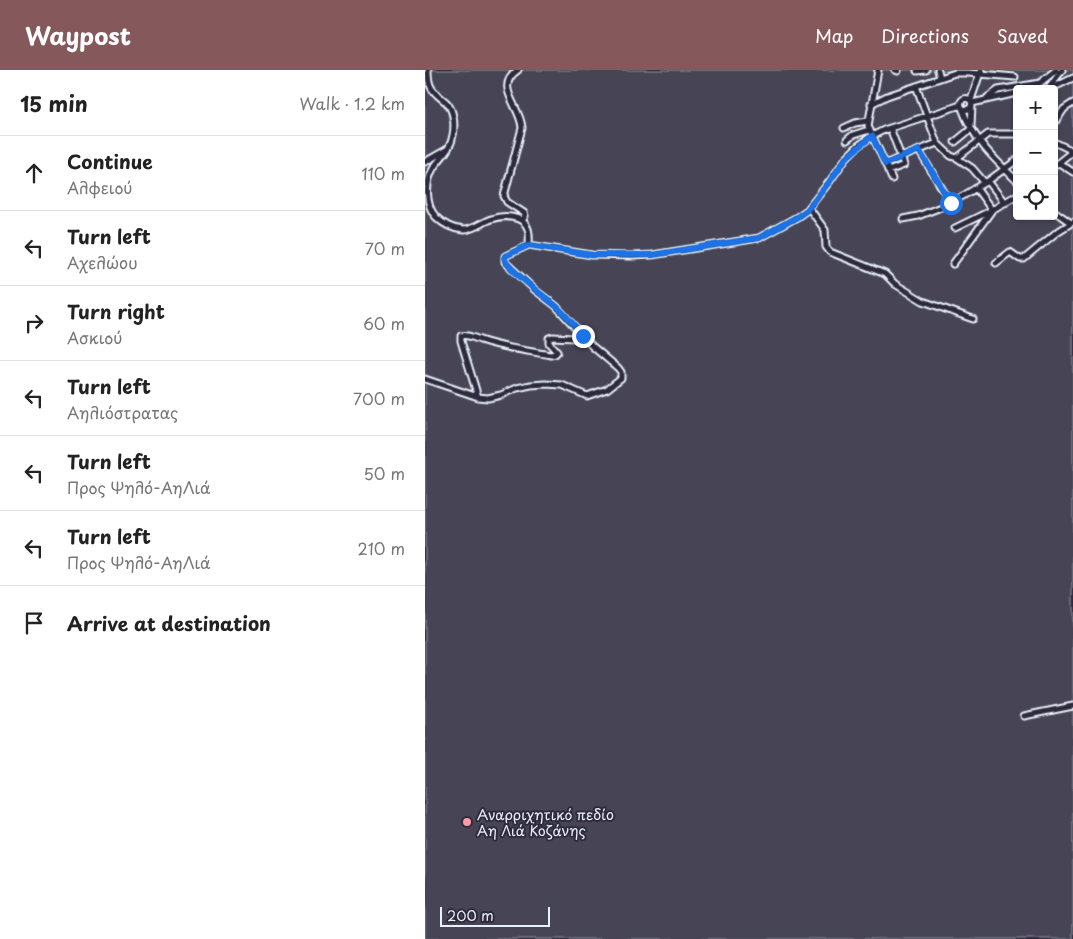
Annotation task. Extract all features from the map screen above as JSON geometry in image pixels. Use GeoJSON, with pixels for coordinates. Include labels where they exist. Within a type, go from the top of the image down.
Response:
{"type":"FeatureCollection","features":[{"type":"Feature","properties":{"kind":"street"},"geometry":{"type":"LineString","coordinates":[[428,70],[431,87],[448,104],[453,133],[449,149],[434,168],[428,185],[427,202],[430,210],[436,218],[450,227],[464,230],[497,217],[511,217],[522,221],[529,230],[529,245]]}},
{"type":"Feature","properties":{"kind":"street"},"geometry":{"type":"LineString","coordinates":[[518,70],[509,78],[507,87],[521,120],[522,128],[504,196],[507,202],[524,213],[525,216],[522,221]]}},
{"type":"Feature","properties":{"kind":"street"},"geometry":{"type":"LineString","coordinates":[[878,70],[868,121],[869,130],[892,179]]}},
{"type":"Feature","properties":{"kind":"street"},"geometry":{"type":"LineString","coordinates":[[917,71],[926,70]]}},
{"type":"Feature","properties":{"kind":"street"},"geometry":{"type":"LineString","coordinates":[[938,70],[940,78]]}},
{"type":"Feature","properties":{"kind":"street"},"geometry":{"type":"LineString","coordinates":[[987,98],[998,90],[1040,83],[1056,70]]}},
{"type":"Feature","properties":{"kind":"street"},"geometry":{"type":"LineString","coordinates":[[1052,85],[1062,70]]}},
{"type":"Feature","properties":{"kind":"street"},"geometry":{"type":"LineString","coordinates":[[871,104],[887,96],[959,73],[981,72],[1015,77]]}},
{"type":"Feature","properties":{"kind":"street"},"geometry":{"type":"LineString","coordinates":[[425,379],[478,398],[501,395],[517,388],[531,385],[561,385],[587,396],[607,389],[621,378],[621,372],[603,358],[556,306],[535,290],[505,262],[505,256],[529,245],[592,255],[652,255],[755,239],[797,217],[809,208],[846,158],[872,136],[927,116],[962,107],[968,109],[981,72]]}},
{"type":"Feature","properties":{"kind":"street"},"geometry":{"type":"LineString","coordinates":[[1058,85],[1073,78]]}},
{"type":"Feature","properties":{"kind":"street"},"geometry":{"type":"LineString","coordinates":[[916,86],[937,144],[951,156],[972,168],[1005,203]]}},
{"type":"Feature","properties":{"kind":"street"},"geometry":{"type":"LineString","coordinates":[[1013,94],[971,103],[964,99],[961,102],[971,129],[978,140],[1013,177]]}},
{"type":"Feature","properties":{"kind":"street"},"geometry":{"type":"LineString","coordinates":[[971,103],[971,129]]}},
{"type":"Feature","properties":{"kind":"street"},"geometry":{"type":"LineString","coordinates":[[1058,118],[1064,109],[1073,104]]}},
{"type":"Feature","properties":{"kind":"street"},"geometry":{"type":"LineString","coordinates":[[844,128],[855,123],[868,121]]}},
{"type":"Feature","properties":{"kind":"street"},"geometry":{"type":"LineString","coordinates":[[888,171],[904,165],[890,128]]}},
{"type":"Feature","properties":{"kind":"street"},"geometry":{"type":"LineString","coordinates":[[955,142],[971,129]]}},
{"type":"Feature","properties":{"kind":"street"},"geometry":{"type":"LineString","coordinates":[[847,140],[853,135],[869,130]]}},
{"type":"Feature","properties":{"kind":"street"},"geometry":{"type":"LineString","coordinates":[[957,158],[988,134],[1013,134]]}},
{"type":"Feature","properties":{"kind":"street"},"geometry":{"type":"LineString","coordinates":[[885,164],[937,144]]}},
{"type":"Feature","properties":{"kind":"street"},"geometry":{"type":"LineString","coordinates":[[1058,144],[1073,151],[1058,163]]}},
{"type":"Feature","properties":{"kind":"street"},"geometry":{"type":"LineString","coordinates":[[425,162],[449,149]]}},
{"type":"Feature","properties":{"kind":"street"},"geometry":{"type":"LineString","coordinates":[[919,150],[951,203]]}},
{"type":"Feature","properties":{"kind":"street"},"geometry":{"type":"LineString","coordinates":[[903,219],[919,216],[951,203],[1013,163]]}},
{"type":"Feature","properties":{"kind":"street"},"geometry":{"type":"LineString","coordinates":[[1058,164],[1073,172]]}},
{"type":"Feature","properties":{"kind":"street"},"geometry":{"type":"LineString","coordinates":[[976,188],[993,210]]}},
{"type":"Feature","properties":{"kind":"street"},"geometry":{"type":"LineString","coordinates":[[955,228],[993,210],[1013,198]]}},
{"type":"Feature","properties":{"kind":"street"},"geometry":{"type":"LineString","coordinates":[[809,208],[825,230],[827,249],[830,252],[885,274],[895,284],[923,301],[973,319]]}},
{"type":"Feature","properties":{"kind":"street"},"geometry":{"type":"LineString","coordinates":[[953,264],[993,210]]}},
{"type":"Feature","properties":{"kind":"street"},"geometry":{"type":"LineString","coordinates":[[996,263],[1010,252],[1024,259],[1072,222],[1058,213]]}},
{"type":"Feature","properties":{"kind":"street"},"geometry":{"type":"LineString","coordinates":[[478,398],[461,336],[466,334],[502,346],[551,355],[557,352],[549,343],[549,338],[552,336],[575,338],[583,336]]}},
{"type":"Feature","properties":{"kind":"street"},"geometry":{"type":"LineString","coordinates":[[1024,716],[1073,706]]}},
{"type":"Feature","properties":{"kind":"shaded area"},"geometry":{"type":"Polygon","coordinates":[[[425,70],[1073,70],[1073,939],[425,939],[425,70]]]}},
{"type":"Feature","properties":{"kind":"place","name":"Αναρριχητικό πεδίο Αη Λιά Κοζάνης"},"geometry":{"type":"Point","coordinates":[467,822]}},
{"type":"Feature","properties":{"kind":"route"},"geometry":{"type":"LineString","coordinates":[[583,336],[556,306],[545,299],[505,262],[505,256],[529,245],[558,248],[592,255],[652,255],[759,238],[807,210],[846,158],[857,146],[872,136],[885,164],[919,150],[951,203]]}}]}
